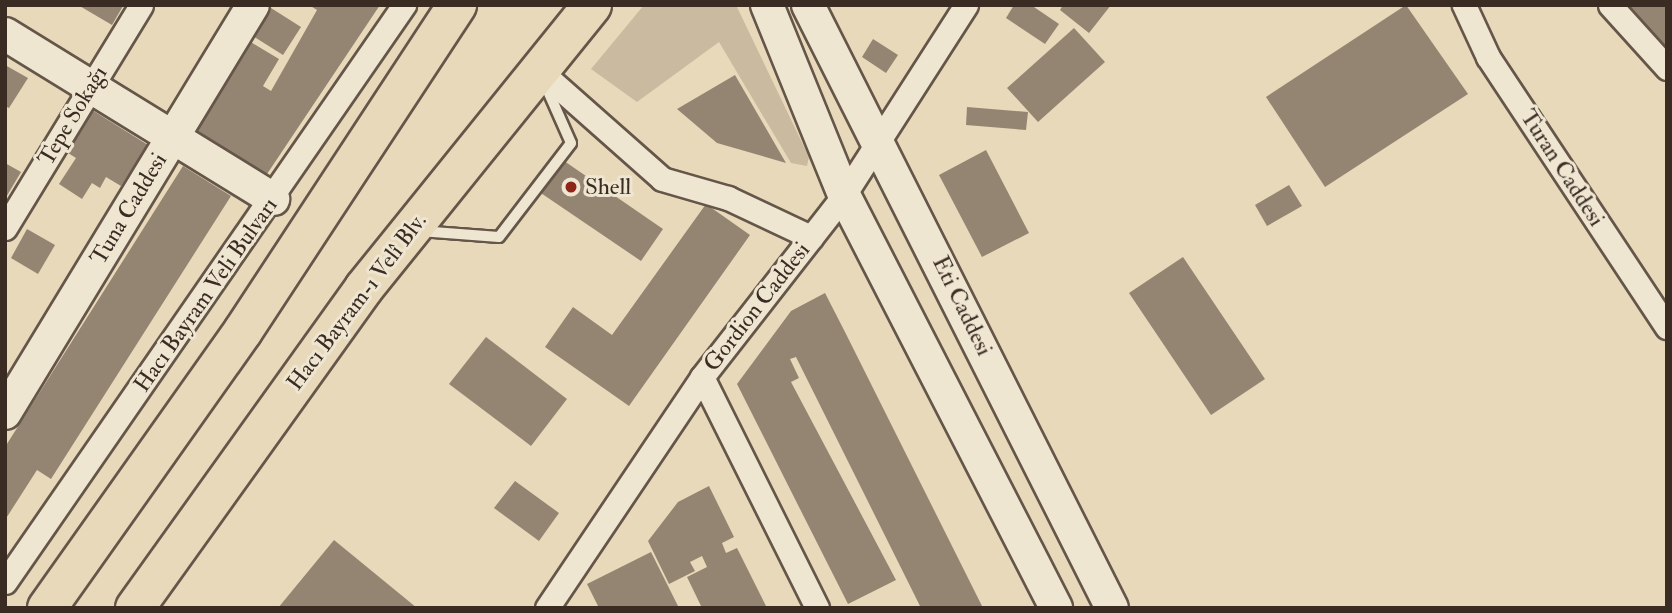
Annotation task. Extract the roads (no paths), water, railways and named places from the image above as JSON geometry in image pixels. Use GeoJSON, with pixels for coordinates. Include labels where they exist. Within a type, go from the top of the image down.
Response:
{"type":"FeatureCollection","features":[{"type":"Feature","properties":{"kind":"highway"},"geometry":{"type":"LineString","coordinates":[[47,608],[251,320],[457,5]]}},
{"type":"Feature","properties":{"kind":"highway","name":"Hacı Bayram-ı Velî Blv."},"geometry":{"type":"LineString","coordinates":[[135,608],[411,231],[592,5]]}},
{"type":"Feature","properties":{"kind":"street","name":"Tepe Sokağı"},"geometry":{"type":"LineString","coordinates":[[5,227],[141,5]]}},
{"type":"Feature","properties":{"kind":"street","name":"Tuna Caddesi"},"geometry":{"type":"LineString","coordinates":[[5,413],[253,5]]}},
{"type":"Feature","properties":{"kind":"street","name":"Hacı Bayram Veli Bulvarı"},"geometry":{"type":"LineString","coordinates":[[5,582],[273,199],[404,5]]}},
{"type":"Feature","properties":{"kind":"street"},"geometry":{"type":"LineString","coordinates":[[767,5],[844,195],[1056,608]]}},
{"type":"Feature","properties":{"kind":"street","name":"Eti Caddesi"},"geometry":{"type":"LineString","coordinates":[[808,5],[879,140],[1112,608]]}},
{"type":"Feature","properties":{"kind":"street","name":"Gordion Caddesi"},"geometry":{"type":"LineString","coordinates":[[556,603],[702,376],[844,195],[966,5]]}},
{"type":"Feature","properties":{"kind":"street","name":"Turan Caddesi"},"geometry":{"type":"LineString","coordinates":[[1464,5],[1488,57],[1667,327]]}},
{"type":"Feature","properties":{"kind":"street"},"geometry":{"type":"LineString","coordinates":[[1610,5],[1667,68]]}},
{"type":"Feature","properties":{"kind":"street"},"geometry":{"type":"LineString","coordinates":[[5,34],[273,199]]}},
{"type":"Feature","properties":{"kind":"street"},"geometry":{"type":"LineString","coordinates":[[539,70],[662,179],[728,198],[811,237]]}},
{"type":"Feature","properties":{"kind":"street"},"geometry":{"type":"LineString","coordinates":[[702,376],[817,608]]}},
{"type":"Feature","properties":{"kind":"lane"},"geometry":{"type":"LineString","coordinates":[[411,231],[499,237],[571,143],[539,70]]}},
{"type":"Feature","properties":{"kind":"place","name":"Shell"},"geometry":{"type":"Point","coordinates":[571,187]}}]}
